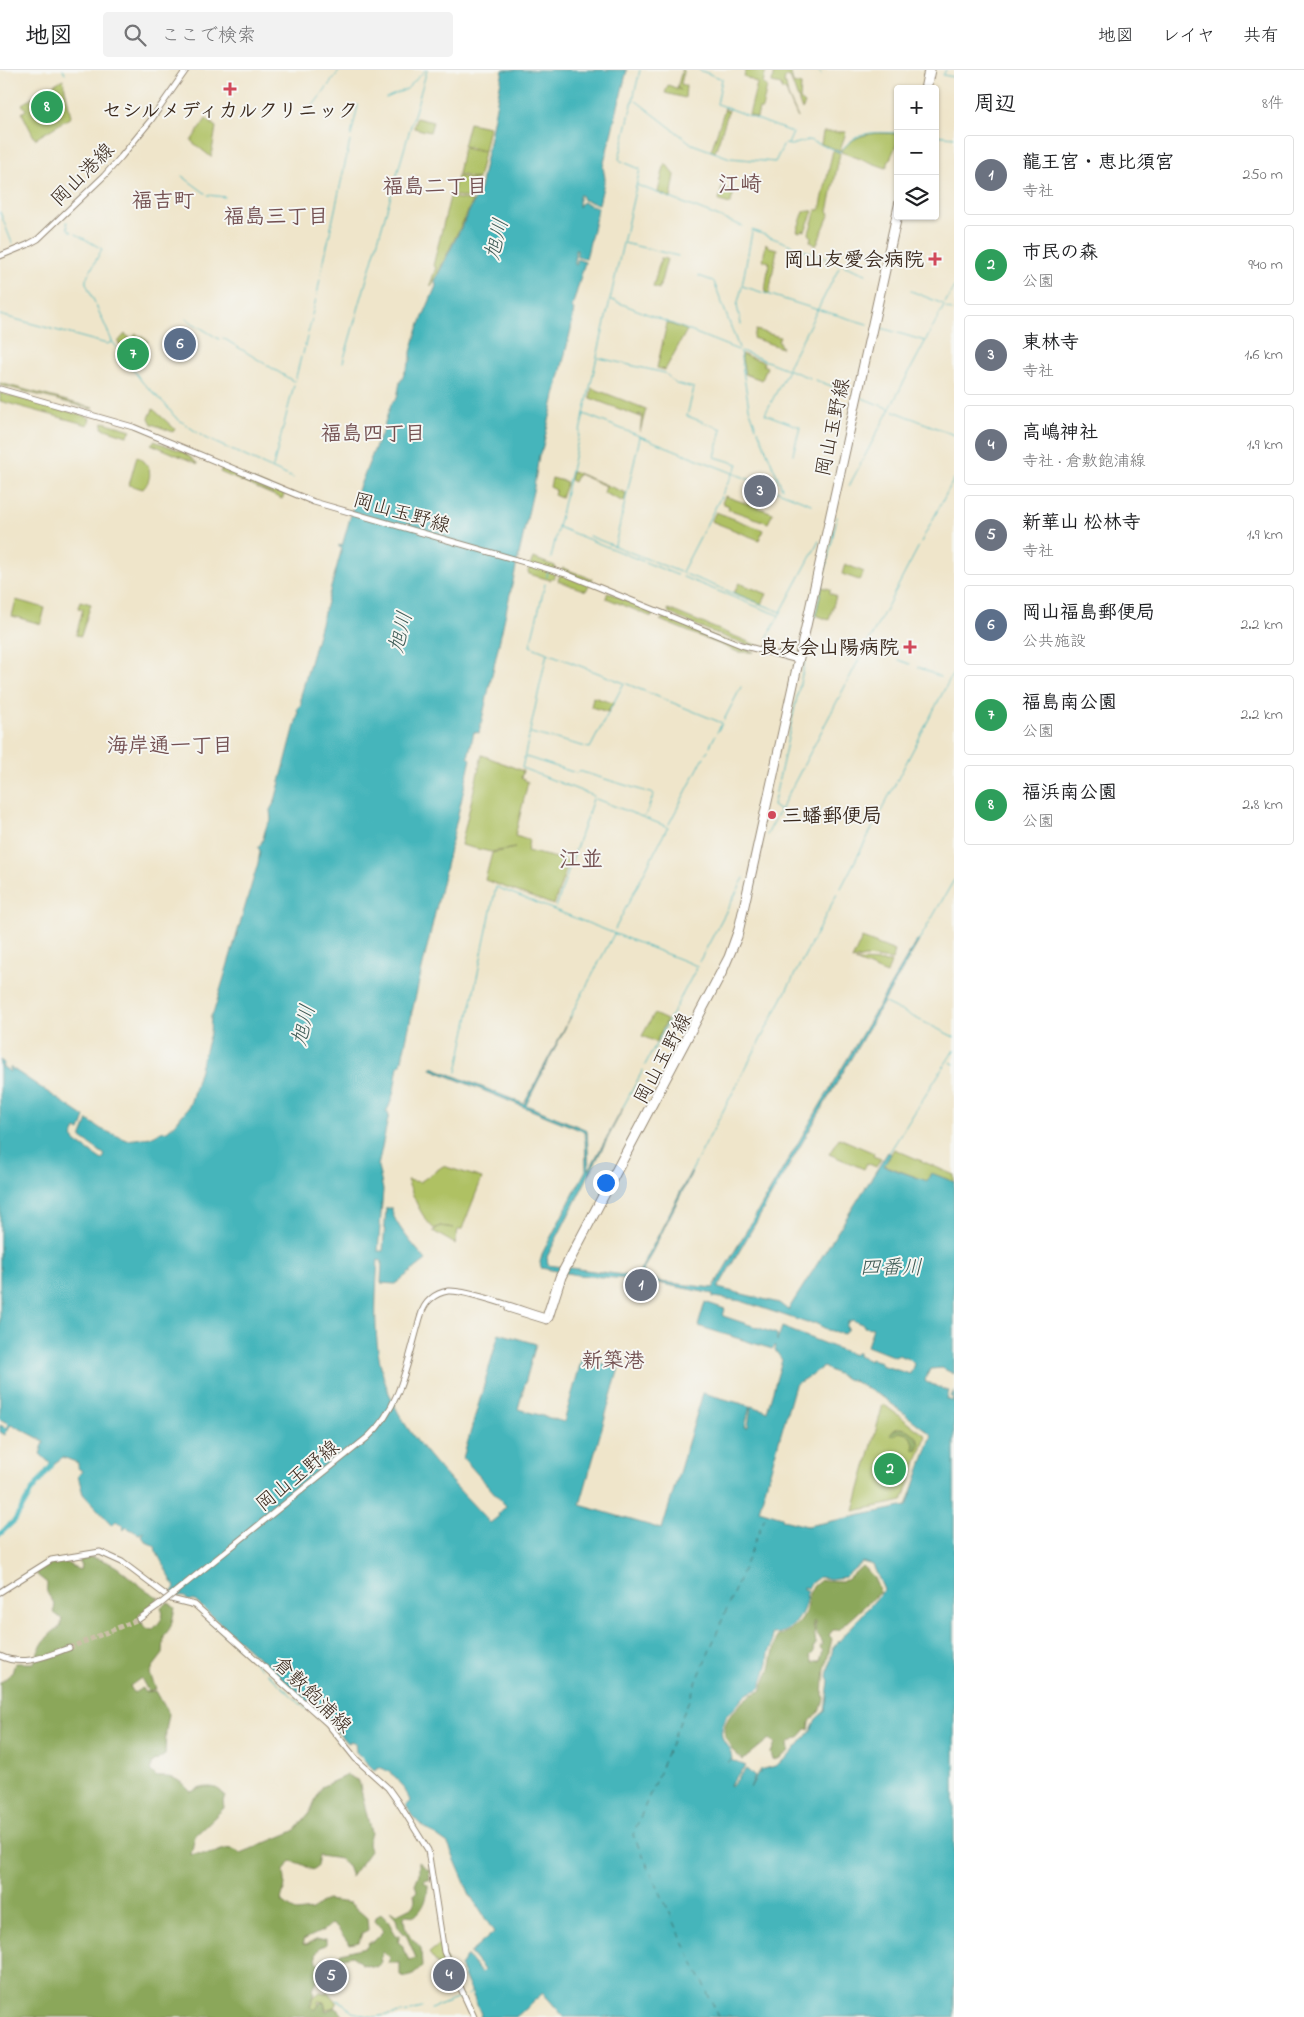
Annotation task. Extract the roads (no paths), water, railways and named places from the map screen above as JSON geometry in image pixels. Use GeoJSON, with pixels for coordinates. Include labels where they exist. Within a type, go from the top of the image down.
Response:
{"type":"FeatureCollection","features":[{"type":"Feature","properties":{"kind":"main road","name":"岡山港線"},"geometry":{"type":"LineString","coordinates":[[0,254],[36,236],[102,173],[134,137],[182,70]]}},
{"type":"Feature","properties":{"kind":"main road","name":"岡山港線"},"geometry":{"type":"LineString","coordinates":[[0,254],[38,239],[104,176],[140,135],[186,70]]}},
{"type":"Feature","properties":{"kind":"main road"},"geometry":{"type":"LineString","coordinates":[[924,85],[927,70]]}},
{"type":"Feature","properties":{"kind":"main road"},"geometry":{"type":"LineString","coordinates":[[929,85],[932,70]]}},
{"type":"Feature","properties":{"kind":"main road","name":"岡山玉野線"},"geometry":{"type":"LineString","coordinates":[[799,660],[894,220]]}},
{"type":"Feature","properties":{"kind":"main road","name":"岡山玉野線"},"geometry":{"type":"LineString","coordinates":[[139,1619],[368,1437],[382,1423],[395,1399],[420,1315],[426,1304],[436,1295],[454,1291],[546,1316],[558,1276],[709,991],[731,945],[748,881],[799,660],[898,220]]}},
{"type":"Feature","properties":{"kind":"main road","name":"岡山玉野線"},"geometry":{"type":"LineString","coordinates":[[0,389],[133,427],[326,506],[532,564],[609,590],[741,645],[799,660]]}},
{"type":"Feature","properties":{"kind":"main road","name":"倉敷飽浦線"},"geometry":{"type":"LineString","coordinates":[[0,1592],[51,1560],[100,1552],[122,1562],[171,1599],[193,1603],[202,1611],[328,1724],[359,1762],[391,1791],[418,1832],[430,1856],[444,1952],[474,2017]]}},
{"type":"Feature","properties":{"kind":"main road"},"geometry":{"type":"LineString","coordinates":[[0,1656],[10,1660],[26,1661],[69,1648]]}},
{"type":"Feature","properties":{"kind":"water"},"geometry":{"type":"Polygon","coordinates":[[[503,70],[627,70],[603,167],[605,178],[599,204],[583,200],[581,195],[579,195],[579,207],[582,202],[598,208],[586,259],[577,257],[577,250],[575,250],[575,265],[577,264],[577,259],[585,262],[572,308],[574,309],[571,329],[542,450],[539,455],[534,487],[479,733],[474,732],[468,757],[471,759],[412,1012],[410,1012],[412,1013],[401,1064],[398,1066],[393,1096],[386,1112],[389,1114],[378,1166],[383,1190],[378,1251],[383,1251],[386,1208],[392,1208],[400,1227],[426,1260],[395,1284],[381,1283],[382,1261],[378,1260],[376,1327],[377,1344],[384,1377],[397,1411],[420,1445],[490,1523],[499,1516],[498,1514],[506,1506],[463,1458],[499,1333],[536,1344],[518,1409],[564,1422],[582,1358],[619,1368],[580,1505],[662,1529],[703,1393],[750,1406],[745,1427],[748,1427],[751,1406],[767,1411],[782,1360],[775,1350],[776,1345],[772,1349],[698,1326],[705,1302],[725,1309],[723,1316],[777,1334],[777,1341],[782,1327],[854,1355],[858,1353],[858,1356],[870,1361],[871,1359],[881,1362],[881,1365],[910,1374],[914,1364],[909,1359],[899,1355],[895,1357],[867,1346],[873,1328],[864,1327],[864,1325],[852,1320],[848,1322],[846,1327],[848,1328],[844,1334],[828,1330],[815,1323],[807,1323],[741,1301],[713,1297],[713,1294],[648,1281],[577,1275],[541,1268],[540,1262],[543,1252],[586,1170],[585,1132],[431,1069],[432,1067],[524,1104],[571,1016],[526,1105],[587,1130],[589,1170],[623,1108],[547,1257],[548,1265],[631,1276],[639,1273],[691,1171],[642,1272],[661,1282],[713,1288],[917,940],[919,941],[718,1288],[779,1303],[788,1310],[888,1152],[891,1154],[884,1166],[927,1181],[931,1173],[954,1182],[954,1374],[942,1368],[930,1369],[925,1380],[949,1391],[947,1399],[952,1401],[951,1397],[954,1390],[954,2017],[564,2017],[543,1993],[516,2017],[480,2017],[481,2014],[460,1966],[467,1956],[481,1973],[484,1970],[470,1953],[494,1932],[470,1895],[448,1844],[421,1825],[412,1816],[406,1805],[410,1801],[398,1780],[379,1767],[374,1770],[356,1752],[355,1743],[351,1741],[347,1743],[328,1721],[195,1601],[187,1600],[185,1597],[174,1596],[172,1592],[175,1587],[155,1546],[146,1542],[141,1535],[144,1531],[139,1534],[126,1527],[124,1530],[124,1526],[116,1521],[112,1525],[83,1494],[78,1476],[82,1471],[78,1468],[78,1463],[63,1457],[52,1465],[40,1454],[44,1441],[11,1424],[5,1435],[0,1432],[0,1425],[6,1428],[9,1424],[0,1419],[0,1060],[4,1063],[2,1066],[10,1072],[10,1067],[85,1117],[80,1131],[76,1129],[72,1137],[76,1142],[102,1160],[105,1155],[81,1138],[88,1120],[101,1129],[127,1140],[151,1137],[160,1132],[167,1131],[188,1108],[210,1033],[211,1016],[258,863],[260,851],[258,847],[271,820],[270,810],[275,801],[298,714],[297,708],[301,705],[301,695],[342,548],[339,545],[342,546],[358,490],[384,430],[391,404],[397,398],[400,382],[411,359],[417,331],[436,286],[435,281],[480,189],[503,70]],[[823,1367],[795,1385],[759,1510],[782,1517],[783,1520],[807,1526],[907,1506],[932,1435],[884,1398],[850,1379],[823,1367]],[[862,1562],[845,1577],[830,1579],[819,1577],[808,1588],[803,1587],[803,1589],[807,1590],[805,1605],[798,1620],[787,1630],[772,1634],[772,1646],[761,1687],[746,1695],[727,1714],[722,1728],[722,1737],[732,1759],[728,1762],[731,1760],[746,1766],[730,1785],[731,1787],[746,1769],[755,1776],[750,1788],[759,1772],[761,1773],[760,1770],[775,1766],[788,1757],[811,1730],[816,1719],[825,1711],[829,1681],[827,1676],[833,1648],[884,1590],[873,1565],[862,1562]]]}},
{"type":"Feature","properties":{"kind":"waterway"},"geometry":{"type":"LineString","coordinates":[[312,107],[340,70]]}},
{"type":"Feature","properties":{"kind":"waterway"},"geometry":{"type":"LineString","coordinates":[[386,98],[407,89],[425,70]]}},
{"type":"Feature","properties":{"kind":"waterway"},"geometry":{"type":"LineString","coordinates":[[343,362],[427,70]]}},
{"type":"Feature","properties":{"kind":"waterway"},"geometry":{"type":"LineString","coordinates":[[551,558],[640,169],[619,159],[640,70]]}},
{"type":"Feature","properties":{"kind":"waterway"},"geometry":{"type":"LineString","coordinates":[[699,70],[720,78]]}},
{"type":"Feature","properties":{"kind":"waterway"},"geometry":{"type":"LineString","coordinates":[[818,70],[821,74]]}},
{"type":"Feature","properties":{"kind":"waterway"},"geometry":{"type":"LineString","coordinates":[[946,70],[943,75],[954,77]]}},
{"type":"Feature","properties":{"kind":"waterway"},"geometry":{"type":"LineString","coordinates":[[722,79],[717,104],[791,132]]}},
{"type":"Feature","properties":{"kind":"waterway"},"geometry":{"type":"LineString","coordinates":[[635,100],[692,144],[730,158],[775,162],[784,144],[791,145],[809,140],[840,152],[859,136],[880,132],[894,133]]}},
{"type":"Feature","properties":{"kind":"waterway"},"geometry":{"type":"LineString","coordinates":[[351,136],[358,105]]}},
{"type":"Feature","properties":{"kind":"waterway"},"geometry":{"type":"LineString","coordinates":[[788,144],[793,133]]}},
{"type":"Feature","properties":{"kind":"waterway"},"geometry":{"type":"LineString","coordinates":[[939,135],[954,137]]}},
{"type":"Feature","properties":{"kind":"waterway"},"geometry":{"type":"LineString","coordinates":[[321,274],[350,141]]}},
{"type":"Feature","properties":{"kind":"waterway"},"geometry":{"type":"LineString","coordinates":[[182,176],[205,193]]}},
{"type":"Feature","properties":{"kind":"waterway"},"geometry":{"type":"LineString","coordinates":[[637,185],[742,226]]}},
{"type":"Feature","properties":{"kind":"waterway"},"geometry":{"type":"LineString","coordinates":[[208,195],[225,197]]}},
{"type":"Feature","properties":{"kind":"waterway"},"geometry":{"type":"LineString","coordinates":[[0,212],[12,243]]}},
{"type":"Feature","properties":{"kind":"waterway"},"geometry":{"type":"LineString","coordinates":[[67,222],[68,229],[72,232]]}},
{"type":"Feature","properties":{"kind":"waterway"},"geometry":{"type":"LineString","coordinates":[[752,230],[866,274]]}},
{"type":"Feature","properties":{"kind":"waterway"},"geometry":{"type":"LineString","coordinates":[[752,232],[742,286],[818,310]]}},
{"type":"Feature","properties":{"kind":"waterway"},"geometry":{"type":"LineString","coordinates":[[76,234],[102,249],[86,279],[86,283],[112,341],[143,383],[165,404],[175,417],[205,438],[293,478]]}},
{"type":"Feature","properties":{"kind":"waterway"},"geometry":{"type":"LineString","coordinates":[[624,243],[678,256]]}},
{"type":"Feature","properties":{"kind":"waterway"},"geometry":{"type":"LineString","coordinates":[[788,367],[839,268]]}},
{"type":"Feature","properties":{"kind":"waterway"},"geometry":{"type":"LineString","coordinates":[[699,276],[713,281]]}},
{"type":"Feature","properties":{"kind":"waterway"},"geometry":{"type":"LineString","coordinates":[[317,295],[320,279]]}},
{"type":"Feature","properties":{"kind":"waterway"},"geometry":{"type":"LineString","coordinates":[[714,282],[739,348]]}},
{"type":"Feature","properties":{"kind":"waterway"},"geometry":{"type":"LineString","coordinates":[[741,324],[737,306],[742,287]]}},
{"type":"Feature","properties":{"kind":"waterway"},"geometry":{"type":"LineString","coordinates":[[945,303],[954,287]]}},
{"type":"Feature","properties":{"kind":"waterway"},"geometry":{"type":"LineString","coordinates":[[911,291],[943,304]]}},
{"type":"Feature","properties":{"kind":"waterway"},"geometry":{"type":"LineString","coordinates":[[312,315],[316,299]]}},
{"type":"Feature","properties":{"kind":"waterway"},"geometry":{"type":"LineString","coordinates":[[612,300],[738,350]]}},
{"type":"Feature","properties":{"kind":"waterway"},"geometry":{"type":"LineString","coordinates":[[849,486],[944,306]]}},
{"type":"Feature","properties":{"kind":"waterway"},"geometry":{"type":"LineString","coordinates":[[946,308],[954,311]]}},
{"type":"Feature","properties":{"kind":"waterway"},"geometry":{"type":"LineString","coordinates":[[820,310],[867,324]]}},
{"type":"Feature","properties":{"kind":"waterway"},"geometry":{"type":"LineString","coordinates":[[0,315],[107,344],[112,342]]}},
{"type":"Feature","properties":{"kind":"waterway"},"geometry":{"type":"LineString","coordinates":[[186,319],[219,339]]}},
{"type":"Feature","properties":{"kind":"waterway"},"geometry":{"type":"LineString","coordinates":[[308,333],[312,319]]}},
{"type":"Feature","properties":{"kind":"waterway"},"geometry":{"type":"LineString","coordinates":[[878,327],[925,341]]}},
{"type":"Feature","properties":{"kind":"waterway"},"geometry":{"type":"LineString","coordinates":[[303,354],[307,337]]}},
{"type":"Feature","properties":{"kind":"waterway"},"geometry":{"type":"LineString","coordinates":[[223,338],[293,381]]}},
{"type":"Feature","properties":{"kind":"waterway"},"geometry":{"type":"LineString","coordinates":[[741,351],[810,378]]}},
{"type":"Feature","properties":{"kind":"waterway"},"geometry":{"type":"LineString","coordinates":[[740,352],[749,408],[756,427]]}},
{"type":"Feature","properties":{"kind":"waterway"},"geometry":{"type":"LineString","coordinates":[[295,381],[301,357]]}},
{"type":"Feature","properties":{"kind":"waterway"},"geometry":{"type":"LineString","coordinates":[[599,358],[665,373],[676,384],[694,388],[687,416],[722,429],[715,457],[738,464],[735,470]]}},
{"type":"Feature","properties":{"kind":"waterway"},"geometry":{"type":"LineString","coordinates":[[788,370],[765,414],[800,427],[793,454]]}},
{"type":"Feature","properties":{"kind":"waterway"},"geometry":{"type":"LineString","coordinates":[[815,380],[848,392]]}},
{"type":"Feature","properties":{"kind":"waterway"},"geometry":{"type":"LineString","coordinates":[[273,467],[294,385]]}},
{"type":"Feature","properties":{"kind":"waterway"},"geometry":{"type":"LineString","coordinates":[[862,398],[890,409]]}},
{"type":"Feature","properties":{"kind":"waterway"},"geometry":{"type":"LineString","coordinates":[[894,411],[954,435]]}},
{"type":"Feature","properties":{"kind":"waterway"},"geometry":{"type":"LineString","coordinates":[[584,414],[811,504]]}},
{"type":"Feature","properties":{"kind":"waterway"},"geometry":{"type":"LineString","coordinates":[[758,430],[782,488]]}},
{"type":"Feature","properties":{"kind":"waterway"},"geometry":{"type":"LineString","coordinates":[[615,545],[640,437]]}},
{"type":"Feature","properties":{"kind":"waterway"},"geometry":{"type":"LineString","coordinates":[[682,572],[733,473]]}},
{"type":"Feature","properties":{"kind":"waterway"},"geometry":{"type":"LineString","coordinates":[[921,542],[954,479]]}},
{"type":"Feature","properties":{"kind":"waterway"},"geometry":{"type":"LineString","coordinates":[[815,617],[837,517]]}},
{"type":"Feature","properties":{"kind":"waterway"},"geometry":{"type":"LineString","coordinates":[[558,527],[677,575]]}},
{"type":"Feature","properties":{"kind":"waterway"},"geometry":{"type":"LineString","coordinates":[[589,536],[781,612]]}},
{"type":"Feature","properties":{"kind":"waterway"},"geometry":{"type":"LineString","coordinates":[[767,638],[819,541]]}},
{"type":"Feature","properties":{"kind":"waterway"},"geometry":{"type":"LineString","coordinates":[[867,645],[919,546]]}},
{"type":"Feature","properties":{"kind":"waterway"},"geometry":{"type":"LineString","coordinates":[[547,577],[548,570]]}},
{"type":"Feature","properties":{"kind":"waterway"},"geometry":{"type":"LineString","coordinates":[[683,577],[778,615]]}},
{"type":"Feature","properties":{"kind":"waterway"},"geometry":{"type":"LineString","coordinates":[[545,584],[530,646],[547,653],[522,768],[594,796],[556,907]]}},
{"type":"Feature","properties":{"kind":"waterway"},"geometry":{"type":"LineString","coordinates":[[767,835],[864,650]]}},
{"type":"Feature","properties":{"kind":"waterway"},"geometry":{"type":"LineString","coordinates":[[547,653],[624,683]]}},
{"type":"Feature","properties":{"kind":"waterway"},"geometry":{"type":"LineString","coordinates":[[899,660],[910,664]]}},
{"type":"Feature","properties":{"kind":"waterway"},"geometry":{"type":"LineString","coordinates":[[779,810],[773,806],[805,661]]}},
{"type":"Feature","properties":{"kind":"waterway"},"geometry":{"type":"LineString","coordinates":[[918,667],[940,677]]}},
{"type":"Feature","properties":{"kind":"waterway"},"geometry":{"type":"LineString","coordinates":[[841,888],[954,671]]}},
{"type":"Feature","properties":{"kind":"waterway"},"geometry":{"type":"LineString","coordinates":[[552,738],[590,748],[624,683]]}},
{"type":"Feature","properties":{"kind":"waterway"},"geometry":{"type":"LineString","coordinates":[[627,684],[722,723]]}},
{"type":"Feature","properties":{"kind":"waterway"},"geometry":{"type":"LineString","coordinates":[[724,720],[741,687]]}},
{"type":"Feature","properties":{"kind":"waterway"},"geometry":{"type":"LineString","coordinates":[[717,732],[722,724]]}},
{"type":"Feature","properties":{"kind":"waterway"},"geometry":{"type":"LineString","coordinates":[[531,733],[550,738]]}},
{"type":"Feature","properties":{"kind":"waterway"},"geometry":{"type":"LineString","coordinates":[[710,746],[715,736]]}},
{"type":"Feature","properties":{"kind":"waterway"},"geometry":{"type":"LineString","coordinates":[[526,757],[576,773]]}},
{"type":"Feature","properties":{"kind":"waterway"},"geometry":{"type":"LineString","coordinates":[[669,824],[704,757]]}},
{"type":"Feature","properties":{"kind":"waterway"},"geometry":{"type":"LineString","coordinates":[[579,771],[654,794],[645,816]]}},
{"type":"Feature","properties":{"kind":"waterway"},"geometry":{"type":"LineString","coordinates":[[596,799],[668,827]]}},
{"type":"Feature","properties":{"kind":"waterway"},"geometry":{"type":"LineString","coordinates":[[615,929],[667,828]]}},
{"type":"Feature","properties":{"kind":"waterway"},"geometry":{"type":"LineString","coordinates":[[699,962],[744,878]]}},
{"type":"Feature","properties":{"kind":"waterway"},"geometry":{"type":"LineString","coordinates":[[918,942],[954,880]]}},
{"type":"Feature","properties":{"kind":"waterway"},"geometry":{"type":"LineString","coordinates":[[457,1072],[496,887],[697,966]]}},
{"type":"Feature","properties":{"kind":"waterway"},"geometry":{"type":"LineString","coordinates":[[691,1172],[837,894]]}},
{"type":"Feature","properties":{"kind":"waterway"},"geometry":{"type":"LineString","coordinates":[[570,1017],[614,934]]}},
{"type":"Feature","properties":{"kind":"waterway"},"geometry":{"type":"LineString","coordinates":[[645,1065],[697,967]]}},
{"type":"Feature","properties":{"kind":"waterway"},"geometry":{"type":"LineString","coordinates":[[885,1003],[954,1037]]}},
{"type":"Feature","properties":{"kind":"waterway"},"geometry":{"type":"LineString","coordinates":[[889,1153],[954,1050]]}},
{"type":"Feature","properties":{"kind":"waterway"},"geometry":{"type":"LineString","coordinates":[[950,1062],[954,1064]]}},
{"type":"Feature","properties":{"kind":"waterway"},"geometry":{"type":"LineString","coordinates":[[623,1107],[643,1070]]}},
{"type":"Feature","properties":{"kind":"waterway"},"geometry":{"type":"LineString","coordinates":[[30,1493],[52,1465]]}},
{"type":"Feature","properties":{"kind":"waterway"},"geometry":{"type":"LineString","coordinates":[[0,1534],[15,1520],[29,1496]]}},
{"type":"Feature","properties":{"kind":"waterway"},"geometry":{"type":"LineString","coordinates":[[207,1619],[262,1669]]}},
{"type":"Feature","properties":{"kind":"waterway"},"geometry":{"type":"LineString","coordinates":[[267,1673],[307,1710]]}},
{"type":"Feature","properties":{"kind":"waterway"},"geometry":{"type":"LineString","coordinates":[[467,1995],[471,1993]]}},
{"type":"Feature","properties":{"kind":"waterway"},"geometry":{"type":"LineString","coordinates":[[439,2006],[462,1997]]}},
{"type":"Feature","properties":{"kind":"waterway"},"geometry":{"type":"LineString","coordinates":[[337,2000],[345,2004],[352,2012],[374,2017]]}},
{"type":"Feature","properties":{"kind":"waterway"},"geometry":{"type":"LineString","coordinates":[[431,2009],[437,2006]]}},
{"type":"Feature","properties":{"kind":"waterway"},"geometry":{"type":"LineString","coordinates":[[410,2011],[422,2008]]}},
{"type":"Feature","properties":{"kind":"waterway"},"geometry":{"type":"LineString","coordinates":[[387,2015],[408,2012]]}},
{"type":"Feature","properties":{"kind":"waterway"},"geometry":{"type":"LineString","coordinates":[[375,2017],[386,2015]]}},
{"type":"Feature","properties":{"kind":"tunnel"},"geometry":{"type":"LineString","coordinates":[[69,1648],[139,1619]]}},
{"type":"Feature","properties":{"kind":"place","name":"セシルメディカルクリニック"},"geometry":{"type":"Point","coordinates":[230,89]}},
{"type":"Feature","properties":{"kind":"place","name":"福浜南公園"},"geometry":{"type":"Point","coordinates":[47,107]}},
{"type":"Feature","properties":{"kind":"place","name":"岡山友愛会病院"},"geometry":{"type":"Point","coordinates":[935,259]}},
{"type":"Feature","properties":{"kind":"place","name":"岡山福島郵便局"},"geometry":{"type":"Point","coordinates":[180,344]}},
{"type":"Feature","properties":{"kind":"place","name":"福島南公園"},"geometry":{"type":"Point","coordinates":[133,354]}},
{"type":"Feature","properties":{"kind":"place","name":"東林寺"},"geometry":{"type":"Point","coordinates":[760,491]}},
{"type":"Feature","properties":{"kind":"place","name":"良友会山陽病院"},"geometry":{"type":"Point","coordinates":[910,647]}},
{"type":"Feature","properties":{"kind":"place","name":"三蟠郵便局"},"geometry":{"type":"Point","coordinates":[772,815]}},
{"type":"Feature","properties":{"kind":"place","name":"龍王宮・恵比須宮"},"geometry":{"type":"Point","coordinates":[641,1285]}},
{"type":"Feature","properties":{"kind":"place","name":"市民の森"},"geometry":{"type":"Point","coordinates":[890,1469]}},
{"type":"Feature","properties":{"kind":"place","name":"高嶋神社"},"geometry":{"type":"Point","coordinates":[449,1975]}},
{"type":"Feature","properties":{"kind":"place","name":"新華山 松林寺"},"geometry":{"type":"Point","coordinates":[331,1976]}},
{"type":"Feature","properties":{"kind":"district","name":"江崎"},"geometry":{"type":"Point","coordinates":[740,183]}},
{"type":"Feature","properties":{"kind":"district","name":"福島二丁目"},"geometry":{"type":"Point","coordinates":[435,186]}},
{"type":"Feature","properties":{"kind":"district","name":"福吉町"},"geometry":{"type":"Point","coordinates":[163,200]}},
{"type":"Feature","properties":{"kind":"district","name":"福島三丁目"},"geometry":{"type":"Point","coordinates":[276,216]}},
{"type":"Feature","properties":{"kind":"district","name":"福島四丁目"},"geometry":{"type":"Point","coordinates":[373,433]}},
{"type":"Feature","properties":{"kind":"district","name":"海岸通一丁目"},"geometry":{"type":"Point","coordinates":[170,745]}},
{"type":"Feature","properties":{"kind":"district","name":"江並"},"geometry":{"type":"Point","coordinates":[581,858]}},
{"type":"Feature","properties":{"kind":"district","name":"新築港"},"geometry":{"type":"Point","coordinates":[613,1360]}},
{"type":"Feature","properties":{"kind":"water label","name":"旭川"},"geometry":{"type":"Point","coordinates":[496,239]}},
{"type":"Feature","properties":{"kind":"water label","name":"旭川"},"geometry":{"type":"Point","coordinates":[400,632]}},
{"type":"Feature","properties":{"kind":"water label","name":"旭川"},"geometry":{"type":"Point","coordinates":[303,1025]}},
{"type":"Feature","properties":{"kind":"water label","name":"四番川"},"geometry":{"type":"Point","coordinates":[891,1267]}}]}
